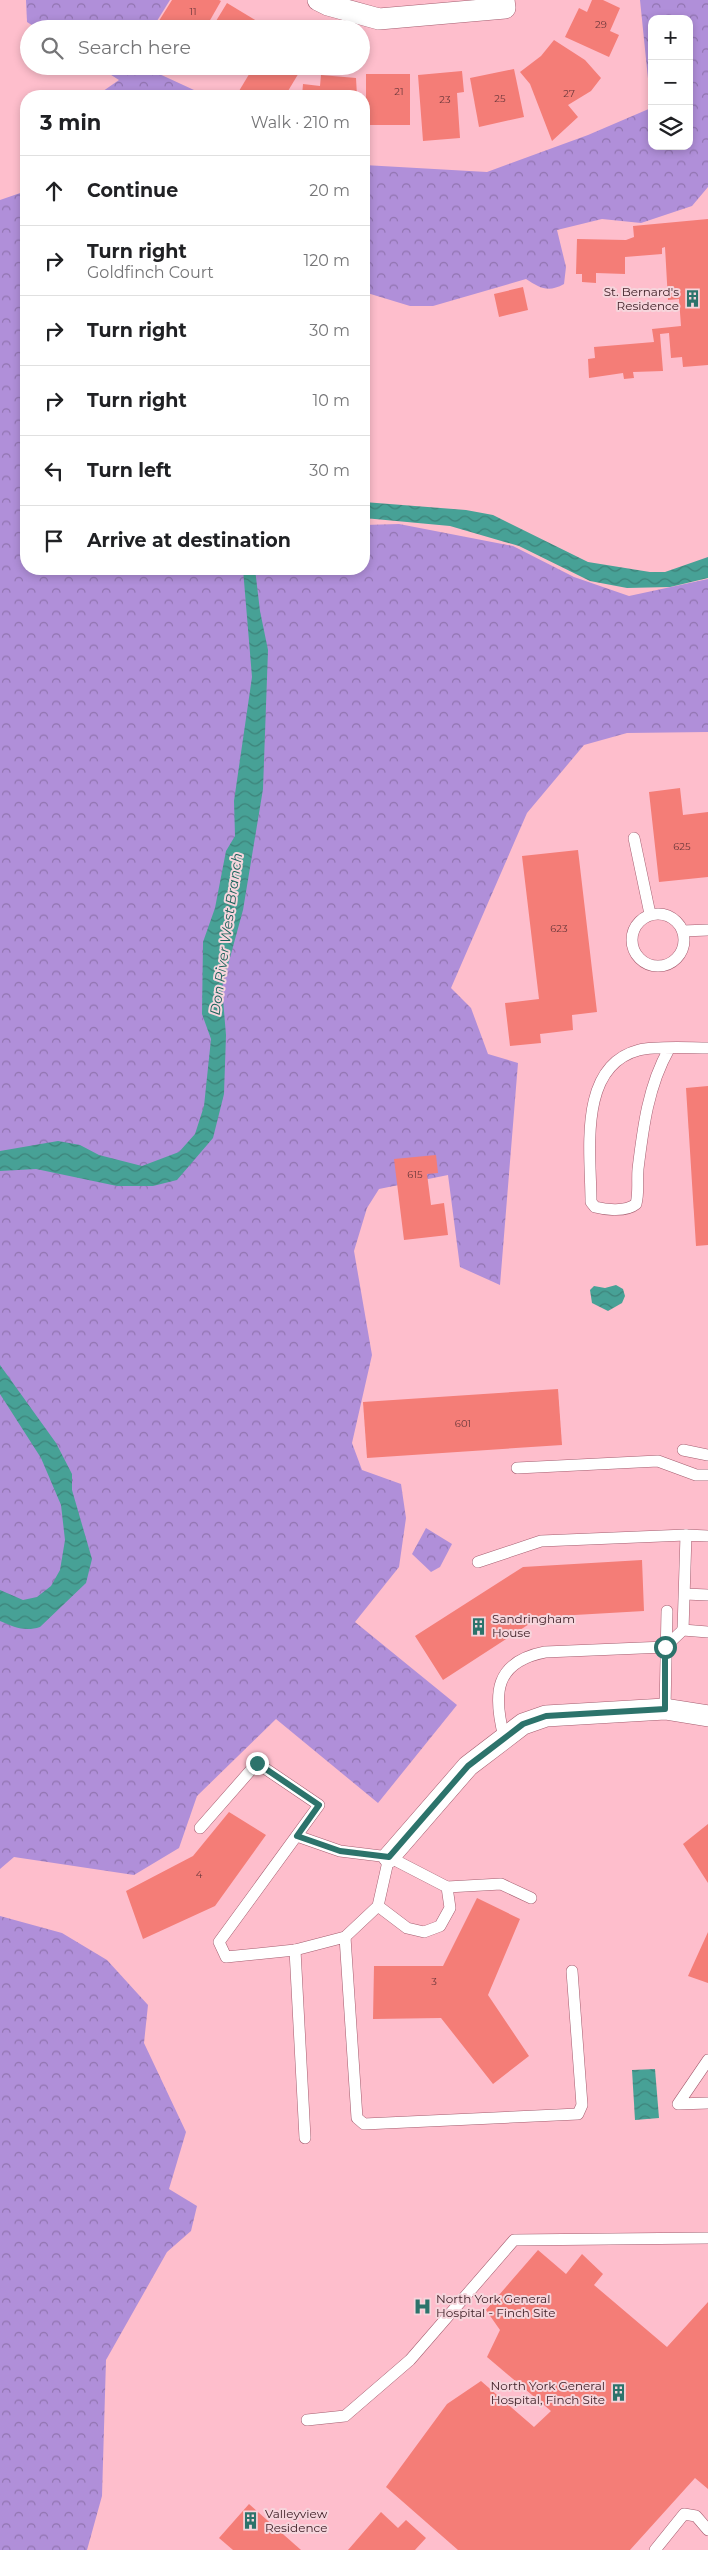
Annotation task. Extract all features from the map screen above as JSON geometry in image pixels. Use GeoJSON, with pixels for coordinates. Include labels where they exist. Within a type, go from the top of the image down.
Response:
{"type":"FeatureCollection","features":[{"type":"Feature","properties":{"kind":"street"},"geometry":{"type":"LineString","coordinates":[[318,0],[328,5],[379,19],[505,8],[504,0]]}},
{"type":"Feature","properties":{"kind":"street"},"geometry":{"type":"LineString","coordinates":[[389,1857],[468,1766],[523,1724],[546,1716],[665,1709],[708,1716]]}},
{"type":"Feature","properties":{"kind":"lane"},"geometry":{"type":"LineString","coordinates":[[634,838],[650,914]]}},
{"type":"Feature","properties":{"kind":"lane"},"geometry":{"type":"LineString","coordinates":[[650,914],[666,915],[679,924],[683,932],[683,949],[671,963],[663,966],[645,964],[633,951],[631,942],[636,925],[650,914]]}},
{"type":"Feature","properties":{"kind":"lane"},"geometry":{"type":"LineString","coordinates":[[683,932],[708,930]]}},
{"type":"Feature","properties":{"kind":"lane"},"geometry":{"type":"LineString","coordinates":[[668,1049],[659,1067],[650,1094],[642,1139],[636,1204],[632,1207],[616,1209],[595,1207],[591,1202],[591,1111],[598,1088],[612,1066],[626,1056],[640,1050],[668,1049],[708,1048]]}},
{"type":"Feature","properties":{"kind":"lane"},"geometry":{"type":"LineString","coordinates":[[683,1450],[708,1455]]}},
{"type":"Feature","properties":{"kind":"lane"},"geometry":{"type":"LineString","coordinates":[[517,1468],[658,1461],[696,1475],[708,1475]]}},
{"type":"Feature","properties":{"kind":"lane"},"geometry":{"type":"LineString","coordinates":[[684,1630],[686,1535]]}},
{"type":"Feature","properties":{"kind":"lane"},"geometry":{"type":"LineString","coordinates":[[478,1562],[540,1541],[686,1535],[708,1536]]}},
{"type":"Feature","properties":{"kind":"lane"},"geometry":{"type":"LineString","coordinates":[[685,1594],[708,1595]]}},
{"type":"Feature","properties":{"kind":"lane"},"geometry":{"type":"LineString","coordinates":[[665,1709],[667,1611]]}},
{"type":"Feature","properties":{"kind":"lane"},"geometry":{"type":"LineString","coordinates":[[504,1737],[497,1710],[498,1690],[506,1672],[526,1655],[545,1652],[665,1647],[684,1630],[708,1632]]}},
{"type":"Feature","properties":{"kind":"lane"},"geometry":{"type":"LineString","coordinates":[[200,1828],[257,1763],[319,1805],[219,1942],[226,1957],[296,1950],[345,1937],[378,1906],[389,1857]]}},
{"type":"Feature","properties":{"kind":"lane"},"geometry":{"type":"LineString","coordinates":[[297,1836],[340,1851],[389,1857],[447,1886],[501,1884],[531,1898]]}},
{"type":"Feature","properties":{"kind":"lane"},"geometry":{"type":"LineString","coordinates":[[378,1906],[407,1928],[424,1932],[440,1926],[450,1908],[447,1886]]}},
{"type":"Feature","properties":{"kind":"lane"},"geometry":{"type":"LineString","coordinates":[[345,1937],[357,2118],[364,2124],[578,2114],[582,2105],[572,1971]]}},
{"type":"Feature","properties":{"kind":"lane"},"geometry":{"type":"LineString","coordinates":[[296,1950],[305,2138]]}},
{"type":"Feature","properties":{"kind":"lane"},"geometry":{"type":"LineString","coordinates":[[708,2060],[678,2104],[708,2103]]}},
{"type":"Feature","properties":{"kind":"lane"},"geometry":{"type":"LineString","coordinates":[[307,2420],[345,2416],[410,2360],[514,2240],[708,2238]]}},
{"type":"Feature","properties":{"kind":"lane"},"geometry":{"type":"LineString","coordinates":[[655,2550],[684,2514],[696,2516],[708,2530]]}},
{"type":"Feature","properties":{"kind":"green space"},"geometry":{"type":"Polygon","coordinates":[[[26,0],[170,0],[158,20],[27,20],[26,0]]]}},
{"type":"Feature","properties":{"kind":"green space"},"geometry":{"type":"Polygon","coordinates":[[[640,0],[708,0],[708,187],[692,206],[641,223],[602,219],[557,230],[566,267],[564,284],[558,287],[549,289],[540,287],[526,279],[433,306],[410,306],[370,294],[370,165],[487,172],[588,135],[648,109],[648,150],[693,150],[693,15],[648,15],[648,79],[640,0]]]}},
{"type":"Feature","properties":{"kind":"green space"},"geometry":{"type":"Polygon","coordinates":[[[111,75],[162,75],[194,90],[105,90],[119,80],[111,75]]]}},
{"type":"Feature","properties":{"kind":"green space"},"geometry":{"type":"Polygon","coordinates":[[[20,193],[20,575],[370,575],[370,525],[399,524],[513,546],[574,577],[629,596],[708,579],[708,732],[627,733],[584,745],[527,813],[451,988],[471,1008],[488,1054],[518,1063],[500,1285],[460,1267],[448,1175],[379,1189],[367,1208],[354,1251],[372,1355],[352,1443],[362,1470],[401,1484],[406,1518],[399,1567],[355,1622],[457,1705],[378,1803],[276,1719],[197,1796],[179,1848],[134,1875],[14,1857],[0,1869],[0,200],[20,193]]]}},
{"type":"Feature","properties":{"kind":"green space"},"geometry":{"type":"Polygon","coordinates":[[[426,1528],[452,1544],[440,1567],[431,1572],[412,1554],[426,1528]]]}},
{"type":"Feature","properties":{"kind":"green space"},"geometry":{"type":"Polygon","coordinates":[[[0,1916],[62,1933],[107,1960],[148,2005],[144,2043],[186,2132],[169,2189],[197,2206],[191,2231],[167,2252],[106,2360],[102,2496],[87,2550],[0,2550],[0,1916]]]}},
{"type":"Feature","properties":{"kind":"water"},"geometry":{"type":"Polygon","coordinates":[[[370,502],[466,510],[493,515],[588,562],[650,572],[665,572],[708,557],[708,578],[670,587],[627,588],[590,581],[519,546],[450,526],[370,519],[370,502]]]}},
{"type":"Feature","properties":{"kind":"water","name":"Don River West Branch"},"geometry":{"type":"Polygon","coordinates":[[[244,575],[256,575],[260,611],[268,650],[263,789],[243,910],[222,987],[226,1035],[224,1094],[213,1138],[177,1180],[153,1186],[117,1186],[36,1169],[0,1171],[0,1151],[58,1141],[80,1145],[99,1155],[142,1166],[179,1152],[195,1134],[204,1106],[211,1039],[202,1014],[203,942],[215,908],[226,851],[235,836],[234,801],[252,677],[244,575]]]}},
{"type":"Feature","properties":{"kind":"water"},"geometry":{"type":"Polygon","coordinates":[[[616,1285],[623,1289],[625,1296],[622,1303],[608,1311],[592,1303],[590,1290],[594,1286],[605,1288],[616,1285]]]}},
{"type":"Feature","properties":{"kind":"water"},"geometry":{"type":"Polygon","coordinates":[[[0,1365],[56,1443],[72,1474],[72,1490],[92,1559],[86,1583],[40,1627],[29,1629],[0,1621],[0,1590],[23,1600],[37,1597],[51,1586],[60,1570],[65,1540],[61,1505],[41,1458],[0,1394],[0,1365]]]}},
{"type":"Feature","properties":{"kind":"water"},"geometry":{"type":"Polygon","coordinates":[[[655,2069],[659,2118],[635,2120],[632,2070],[655,2069]]]}},
{"type":"Feature","properties":{"kind":"building"},"geometry":{"type":"Polygon","coordinates":[[[172,0],[221,1],[210,20],[160,20],[172,0]]]}},
{"type":"Feature","properties":{"kind":"building"},"geometry":{"type":"Polygon","coordinates":[[[592,0],[603,0],[620,8],[610,31],[619,35],[609,57],[565,37],[579,8],[587,12],[592,0]]]}},
{"type":"Feature","properties":{"kind":"building"},"geometry":{"type":"Polygon","coordinates":[[[227,3],[255,20],[217,20],[227,3]]]}},
{"type":"Feature","properties":{"kind":"building"},"geometry":{"type":"Polygon","coordinates":[[[554,40],[585,60],[601,78],[591,91],[568,105],[578,117],[552,141],[530,84],[520,72],[541,56],[554,40]]]}},
{"type":"Feature","properties":{"kind":"building"},"geometry":{"type":"Polygon","coordinates":[[[514,69],[524,117],[479,127],[470,78],[514,69]]]}},
{"type":"Feature","properties":{"kind":"building"},"geometry":{"type":"Polygon","coordinates":[[[462,71],[464,92],[457,93],[460,138],[423,141],[418,75],[462,71]]]}},
{"type":"Feature","properties":{"kind":"building"},"geometry":{"type":"Polygon","coordinates":[[[410,74],[410,125],[370,125],[370,90],[366,90],[366,75],[410,74]]]}},
{"type":"Feature","properties":{"kind":"building"},"geometry":{"type":"Polygon","coordinates":[[[249,75],[298,75],[289,90],[240,90],[249,75]]]}},
{"type":"Feature","properties":{"kind":"building"},"geometry":{"type":"Polygon","coordinates":[[[321,75],[356,78],[357,90],[302,90],[303,84],[320,86],[321,75]]]}},
{"type":"Feature","properties":{"kind":"building","name":"St. Bernard's Residence"},"geometry":{"type":"Polygon","coordinates":[[[708,219],[708,365],[683,367],[682,357],[671,358],[669,333],[660,334],[663,371],[633,372],[634,378],[624,379],[623,373],[589,378],[588,359],[595,358],[594,347],[654,342],[652,329],[681,326],[679,299],[668,300],[665,247],[662,248],[662,254],[625,257],[625,274],[596,273],[596,283],[582,282],[582,274],[576,274],[577,239],[626,240],[634,237],[633,226],[708,219]]]}},
{"type":"Feature","properties":{"kind":"building"},"geometry":{"type":"Polygon","coordinates":[[[523,287],[528,310],[499,317],[494,294],[523,287]]]}},
{"type":"Feature","properties":{"kind":"building"},"geometry":{"type":"Polygon","coordinates":[[[680,788],[683,815],[708,812],[708,877],[659,882],[649,792],[680,788]]]}},
{"type":"Feature","properties":{"kind":"building"},"geometry":{"type":"Polygon","coordinates":[[[578,850],[597,1012],[572,1015],[573,1030],[540,1034],[541,1043],[510,1046],[505,1003],[539,999],[522,856],[578,850]]]}},
{"type":"Feature","properties":{"kind":"building"},"geometry":{"type":"Polygon","coordinates":[[[708,1086],[708,1245],[696,1246],[686,1088],[708,1086]]]}},
{"type":"Feature","properties":{"kind":"building"},"geometry":{"type":"Polygon","coordinates":[[[436,1155],[438,1173],[427,1174],[431,1205],[444,1203],[448,1235],[404,1240],[394,1159],[436,1155]]]}},
{"type":"Feature","properties":{"kind":"building"},"geometry":{"type":"Polygon","coordinates":[[[558,1389],[562,1445],[367,1458],[363,1402],[558,1389]]]}},
{"type":"Feature","properties":{"kind":"building","name":"Sandringham House"},"geometry":{"type":"Polygon","coordinates":[[[642,1560],[644,1611],[540,1617],[443,1680],[415,1636],[523,1567],[642,1560]]]}},
{"type":"Feature","properties":{"kind":"building"},"geometry":{"type":"Polygon","coordinates":[[[229,1812],[266,1835],[215,1906],[143,1939],[126,1891],[193,1856],[229,1812]]]}},
{"type":"Feature","properties":{"kind":"building"},"geometry":{"type":"Polygon","coordinates":[[[708,1824],[708,1883],[683,1844],[708,1824]]]}},
{"type":"Feature","properties":{"kind":"building"},"geometry":{"type":"Polygon","coordinates":[[[477,1898],[520,1919],[488,1995],[529,2056],[493,2084],[441,2018],[373,2019],[374,1966],[443,1966],[477,1898]]]}},
{"type":"Feature","properties":{"kind":"building"},"geometry":{"type":"Polygon","coordinates":[[[708,1932],[708,1983],[688,1976],[708,1932]]]}},
{"type":"Feature","properties":{"kind":"building","name":"North York General Hospital, Finch Site"},"geometry":{"type":"Polygon","coordinates":[[[538,2250],[566,2274],[582,2254],[603,2274],[594,2285],[667,2347],[708,2302],[708,2489],[695,2478],[630,2550],[458,2550],[386,2487],[447,2404],[481,2381],[534,2427],[551,2411],[487,2357],[500,2330],[486,2310],[538,2250]]]}},
{"type":"Feature","properties":{"kind":"building","name":"Valleyview Residence"},"geometry":{"type":"Polygon","coordinates":[[[249,2504],[301,2550],[233,2550],[219,2538],[249,2504]]]}},
{"type":"Feature","properties":{"kind":"building","name":"Valleyview Residence"},"geometry":{"type":"Polygon","coordinates":[[[381,2512],[398,2528],[406,2520],[426,2538],[415,2550],[348,2550],[381,2512]]]}},
{"type":"Feature","properties":{"kind":"place","name":"St. Bernard's Residence"},"geometry":{"type":"Point","coordinates":[693,299]}},
{"type":"Feature","properties":{"kind":"place","name":"Sandringham House"},"geometry":{"type":"Point","coordinates":[478,1626]}},
{"type":"Feature","properties":{"kind":"place","name":"North York General Hospital - Finch Site"},"geometry":{"type":"Point","coordinates":[422,2306]}},
{"type":"Feature","properties":{"kind":"place","name":"North York General Hospital, Finch Site"},"geometry":{"type":"Point","coordinates":[619,2393]}},
{"type":"Feature","properties":{"kind":"place","name":"Valleyview Residence"},"geometry":{"type":"Point","coordinates":[251,2521]}},
{"type":"Feature","properties":{"kind":"route"},"geometry":{"type":"LineString","coordinates":[[257,1763],[319,1805],[297,1836],[340,1851],[389,1857],[468,1766],[523,1724],[546,1716],[665,1709],[665,1647]]}}]}
